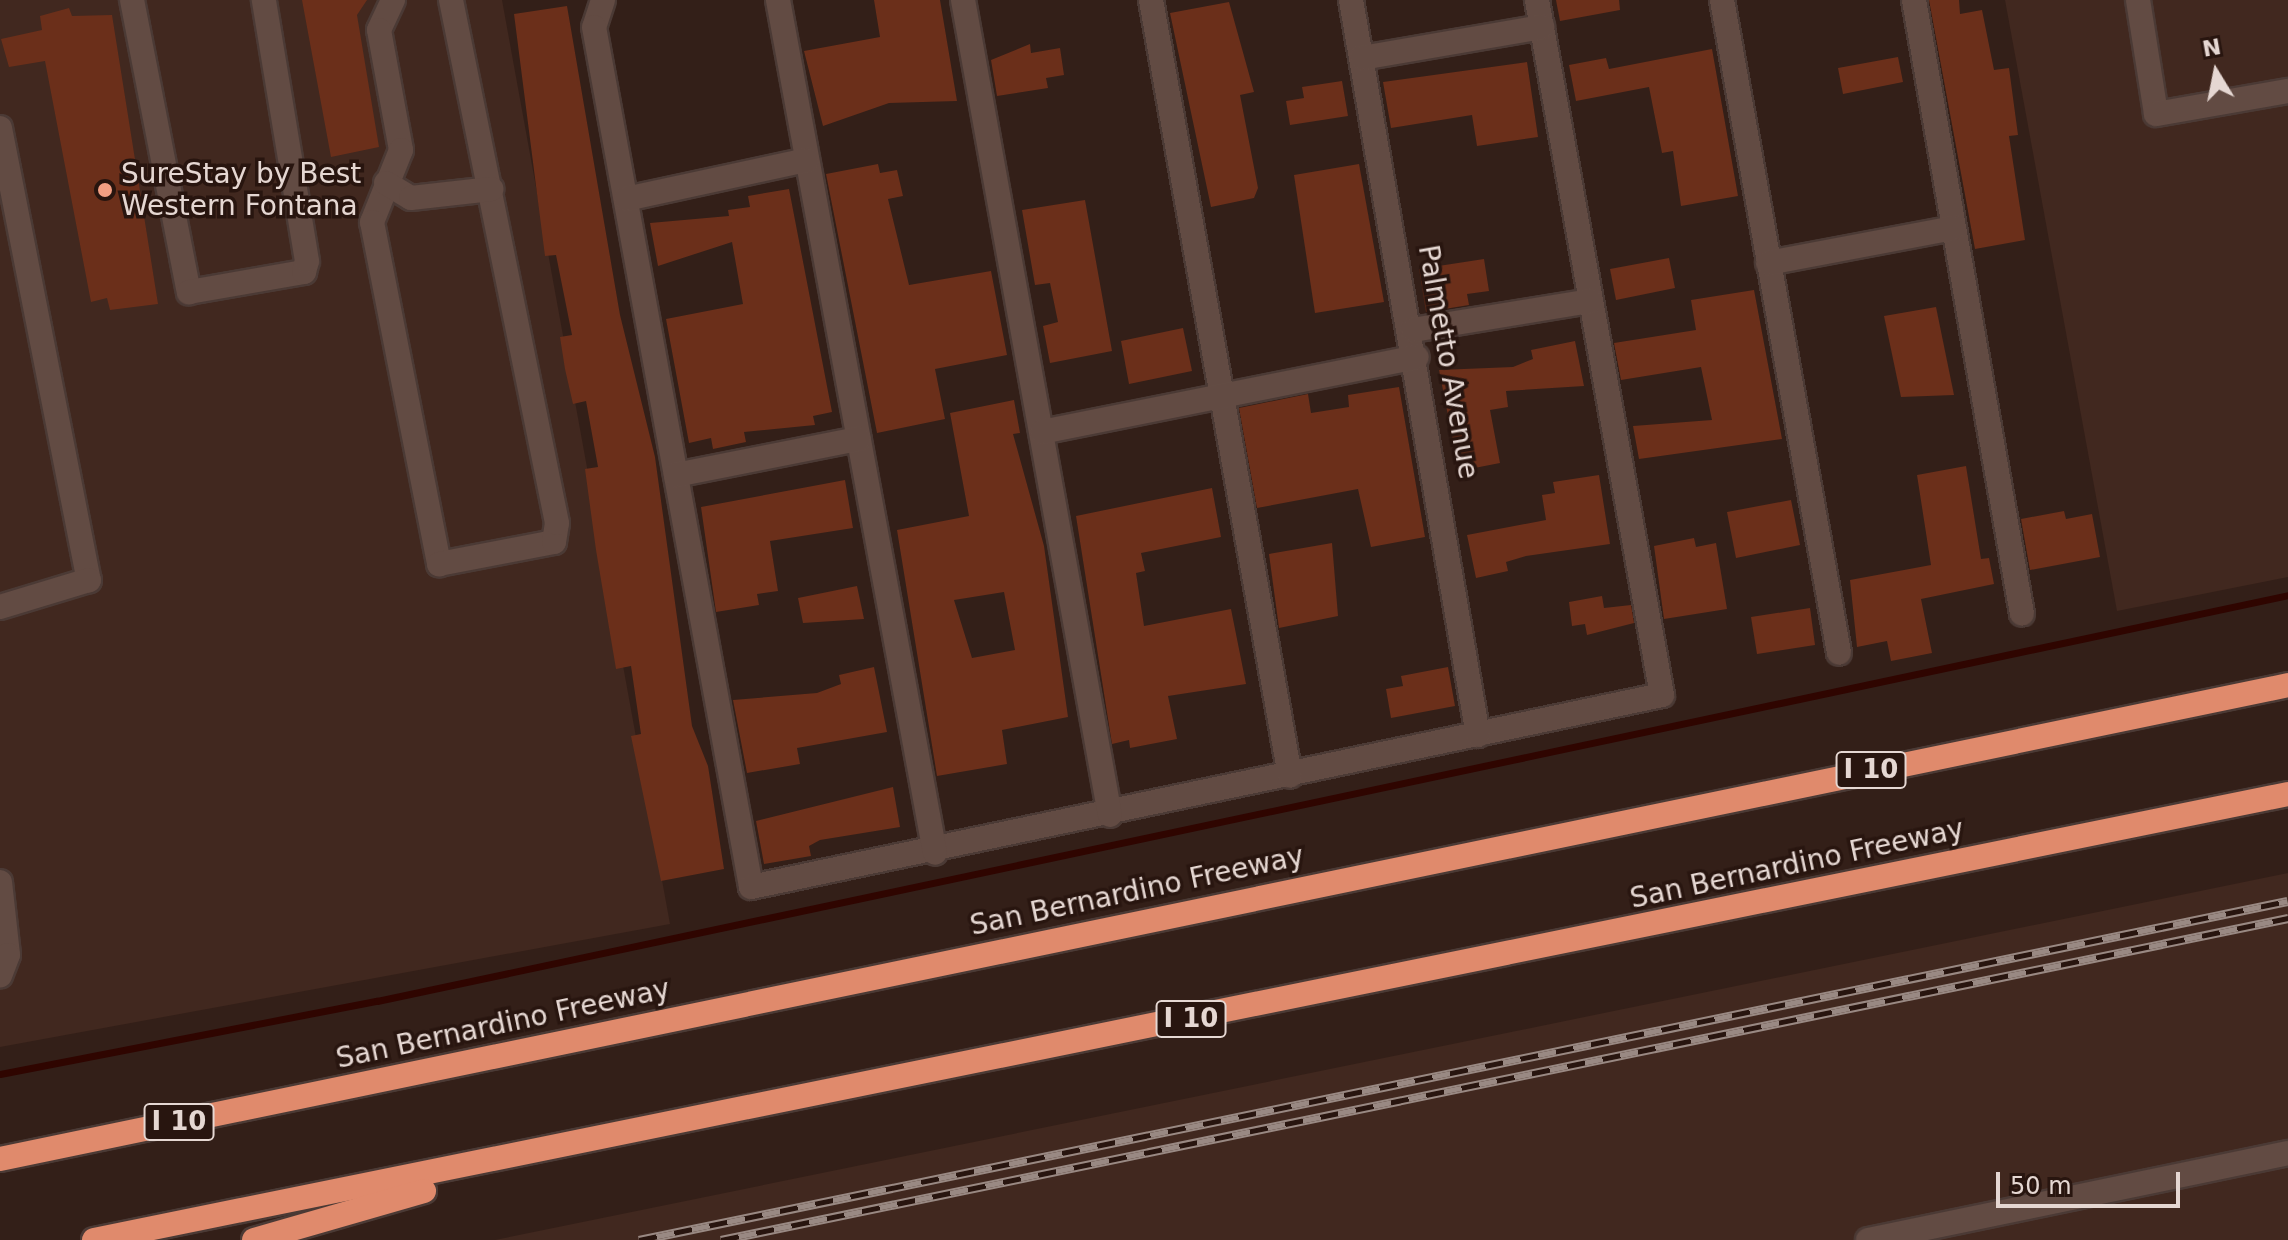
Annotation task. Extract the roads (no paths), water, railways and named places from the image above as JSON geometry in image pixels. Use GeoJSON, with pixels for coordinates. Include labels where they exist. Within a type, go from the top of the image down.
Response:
{"type":"FeatureCollection","features":[{"type":"Feature","properties":{"kind":"highway","name":"San Bernardino Freeway"},"geometry":{"type":"LineString","coordinates":[[8,1156],[2288,685]]}},
{"type":"Feature","properties":{"kind":"highway","name":"San Bernardino Freeway"},"geometry":{"type":"LineString","coordinates":[[94,1240],[600,1140],[2288,794]]}},
{"type":"Feature","properties":{"kind":"highway"},"geometry":{"type":"LineString","coordinates":[[254,1240],[600,1140]]}},
{"type":"Feature","properties":{"kind":"lane"},"geometry":{"type":"LineString","coordinates":[[132,0],[189,292],[304,272],[307,261],[264,0]]}},
{"type":"Feature","properties":{"kind":"lane"},"geometry":{"type":"LineString","coordinates":[[393,0],[379,30],[401,150],[372,222],[439,564],[554,542],[557,523],[451,0]]}},
{"type":"Feature","properties":{"kind":"lane"},"geometry":{"type":"LineString","coordinates":[[603,0],[594,27],[751,887],[935,853],[1662,695],[1537,0]]}},
{"type":"Feature","properties":{"kind":"lane"},"geometry":{"type":"LineString","coordinates":[[778,0],[935,853]]}},
{"type":"Feature","properties":{"kind":"lane"},"geometry":{"type":"LineString","coordinates":[[963,0],[1110,815]]}},
{"type":"Feature","properties":{"kind":"lane"},"geometry":{"type":"LineString","coordinates":[[1151,0],[1290,776]]}},
{"type":"Feature","properties":{"kind":"lane","name":"Palmetto Avenue"},"geometry":{"type":"LineString","coordinates":[[1351,0],[1413,330],[1478,735]]}},
{"type":"Feature","properties":{"kind":"lane"},"geometry":{"type":"LineString","coordinates":[[1722,0],[1839,653]]}},
{"type":"Feature","properties":{"kind":"lane"},"geometry":{"type":"LineString","coordinates":[[1914,0],[2022,614]]}},
{"type":"Feature","properties":{"kind":"lane"},"geometry":{"type":"LineString","coordinates":[[2138,0],[2156,114],[2288,91]]}},
{"type":"Feature","properties":{"kind":"lane"},"geometry":{"type":"LineString","coordinates":[[1362,58],[1542,27]]}},
{"type":"Feature","properties":{"kind":"lane"},"geometry":{"type":"LineString","coordinates":[[0,128],[89,580],[0,607]]}},
{"type":"Feature","properties":{"kind":"lane"},"geometry":{"type":"LineString","coordinates":[[626,199],[807,160]]}},
{"type":"Feature","properties":{"kind":"lane"},"geometry":{"type":"LineString","coordinates":[[386,183],[411,198],[491,189]]}},
{"type":"Feature","properties":{"kind":"lane"},"geometry":{"type":"LineString","coordinates":[[1768,263],[1954,228]]}},
{"type":"Feature","properties":{"kind":"lane"},"geometry":{"type":"LineString","coordinates":[[1413,330],[1591,301]]}},
{"type":"Feature","properties":{"kind":"lane"},"geometry":{"type":"LineString","coordinates":[[1042,432],[1417,357]]}},
{"type":"Feature","properties":{"kind":"lane"},"geometry":{"type":"LineString","coordinates":[[676,475],[858,439]]}},
{"type":"Feature","properties":{"kind":"lane"},"geometry":{"type":"LineString","coordinates":[[0,882],[8,955],[0,976]]}},
{"type":"Feature","properties":{"kind":"lane"},"geometry":{"type":"LineString","coordinates":[[1868,1240],[2288,1153]]}},
{"type":"Feature","properties":{"kind":"waterway"},"geometry":{"type":"LineString","coordinates":[[0,1074],[377,1001],[2288,595]]}},
{"type":"Feature","properties":{"kind":"railway"},"geometry":{"type":"LineString","coordinates":[[639,1240],[2288,901]]}},
{"type":"Feature","properties":{"kind":"railway"},"geometry":{"type":"LineString","coordinates":[[721,1240],[2288,918]]}},
{"type":"Feature","properties":{"kind":"place","name":"SureStay by Best Western Fontana"},"geometry":{"type":"Point","coordinates":[105,190]}}]}
